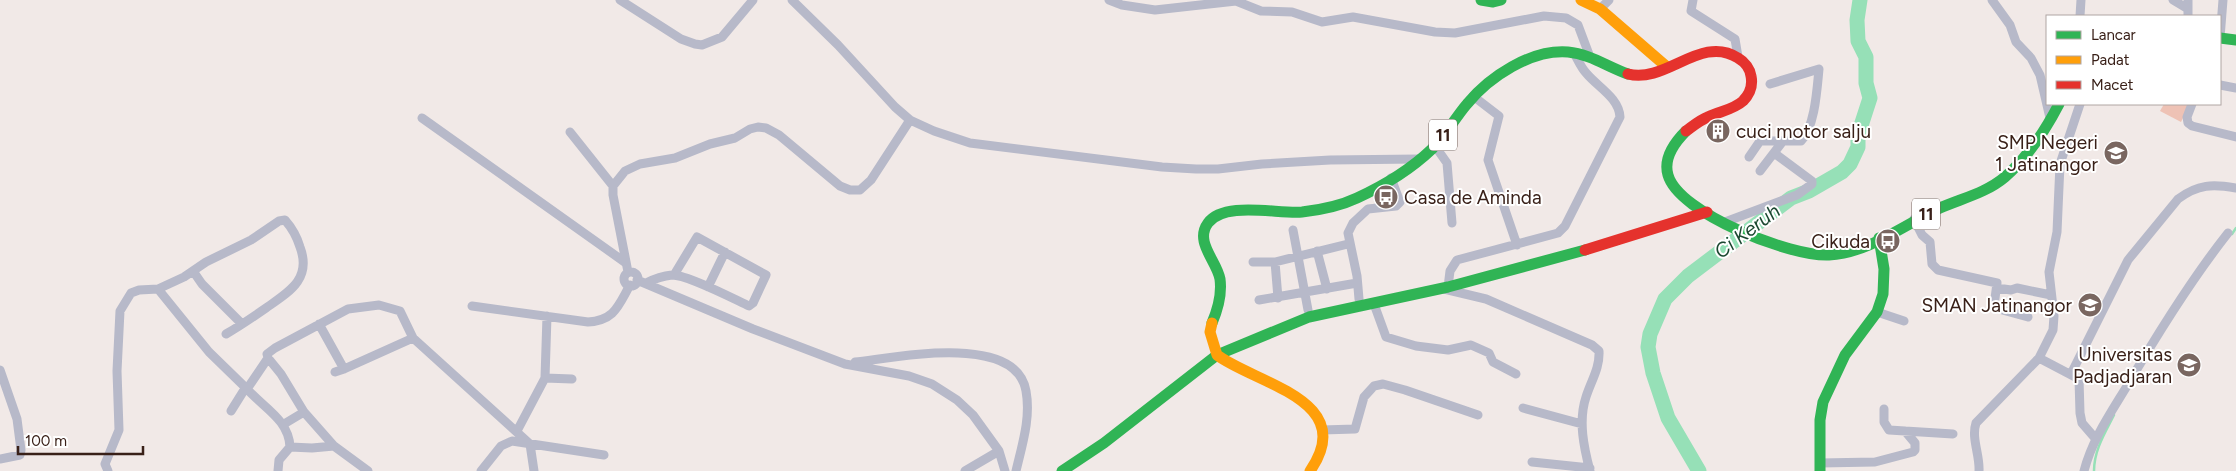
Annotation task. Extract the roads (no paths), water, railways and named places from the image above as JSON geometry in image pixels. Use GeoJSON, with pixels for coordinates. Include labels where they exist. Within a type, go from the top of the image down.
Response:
{"type":"FeatureCollection","features":[{"type":"Feature","properties":{"kind":"main road"},"geometry":{"type":"LineString","coordinates":[[1481,0],[1492,2],[1501,0]]}},
{"type":"Feature","properties":{"kind":"main road"},"geometry":{"type":"LineString","coordinates":[[1581,0],[1600,9],[1667,67]]}},
{"type":"Feature","properties":{"kind":"main road"},"geometry":{"type":"LineString","coordinates":[[2221,38],[2236,40]]}},
{"type":"Feature","properties":{"kind":"main road","name":"11"},"geometry":{"type":"LineString","coordinates":[[1217,355],[1210,330],[1220,300],[1220,278],[1203,238],[1204,230],[1209,220],[1214,216],[1244,211],[1266,210],[1286,213],[1325,208],[1350,201],[1420,159],[1435,146],[1473,96],[1521,63],[1549,53],[1572,51],[1634,75],[1646,75],[1707,52],[1724,52],[1738,57],[1749,69],[1753,85],[1750,94],[1732,110],[1711,116],[1683,133],[1669,154],[1666,166],[1670,181],[1685,198],[1726,222],[1759,239],[1809,253],[1830,255],[1847,252],[1879,238],[1914,219],[1994,186],[2020,163],[2051,120],[2058,105]]}},
{"type":"Feature","properties":{"kind":"main road"},"geometry":{"type":"LineString","coordinates":[[1062,471],[1104,442],[1217,355],[1308,317],[1444,288],[1554,259],[1707,212]]}},
{"type":"Feature","properties":{"kind":"main road"},"geometry":{"type":"LineString","coordinates":[[1820,467],[1820,420],[1823,402],[1845,356],[1877,312],[1883,294],[1884,269],[1879,238]]}},
{"type":"Feature","properties":{"kind":"main road"},"geometry":{"type":"LineString","coordinates":[[1217,355],[1235,367],[1277,384],[1300,397],[1316,413],[1322,430],[1321,457],[1310,471]]}},
{"type":"Feature","properties":{"kind":"street"},"geometry":{"type":"LineString","coordinates":[[620,0],[681,39],[702,45],[722,37],[753,0]]}},
{"type":"Feature","properties":{"kind":"street"},"geometry":{"type":"LineString","coordinates":[[792,0],[895,107],[910,120],[934,131],[970,143],[1162,167],[1218,169],[1330,160],[1420,159]]}},
{"type":"Feature","properties":{"kind":"street"},"geometry":{"type":"LineString","coordinates":[[1109,0],[1122,5],[1155,10],[1236,1],[1261,11],[1292,12],[1322,22],[1353,17],[1435,32],[1455,33],[1544,16],[1566,18],[1578,25],[1590,57]]}},
{"type":"Feature","properties":{"kind":"street"},"geometry":{"type":"LineString","coordinates":[[1600,9],[1609,0]]}},
{"type":"Feature","properties":{"kind":"street"},"geometry":{"type":"LineString","coordinates":[[1694,0],[1691,11],[1735,39],[1738,57]]}},
{"type":"Feature","properties":{"kind":"street"},"geometry":{"type":"LineString","coordinates":[[1992,0],[2010,25],[2016,42],[2031,58],[2040,75],[2046,100]]}},
{"type":"Feature","properties":{"kind":"street"},"geometry":{"type":"LineString","coordinates":[[2080,15],[2081,0]]}},
{"type":"Feature","properties":{"kind":"street"},"geometry":{"type":"LineString","coordinates":[[2173,0],[2188,8]]}},
{"type":"Feature","properties":{"kind":"street"},"geometry":{"type":"LineString","coordinates":[[2221,25],[2223,0]]}},
{"type":"Feature","properties":{"kind":"street"},"geometry":{"type":"LineString","coordinates":[[1532,462],[1590,470],[1584,446],[1582,424],[1586,398],[1599,360],[1599,352],[1592,345],[1486,299],[1444,288],[1456,260],[1558,233],[1564,226],[1620,117],[1613,100],[1585,72],[1572,51]]}},
{"type":"Feature","properties":{"kind":"street"},"geometry":{"type":"LineString","coordinates":[[1749,156],[1760,142],[1801,141],[1807,132],[1814,105],[1819,70],[1770,84]]}},
{"type":"Feature","properties":{"kind":"street"},"geometry":{"type":"LineString","coordinates":[[2221,84],[2236,88]]}},
{"type":"Feature","properties":{"kind":"street"},"geometry":{"type":"LineString","coordinates":[[1473,96],[1499,116],[1488,160],[1517,245]]}},
{"type":"Feature","properties":{"kind":"street"},"geometry":{"type":"LineString","coordinates":[[2047,105],[2051,120]]}},
{"type":"Feature","properties":{"kind":"street"},"geometry":{"type":"LineString","coordinates":[[1979,471],[1974,429],[1976,423],[2039,358],[2053,330],[2054,316],[2049,272],[2057,232],[2060,164],[2080,105]]}},
{"type":"Feature","properties":{"kind":"street"},"geometry":{"type":"LineString","coordinates":[[2192,105],[2188,123],[2192,126],[2236,137]]}},
{"type":"Feature","properties":{"kind":"street"},"geometry":{"type":"LineString","coordinates":[[422,118],[634,272],[638,283],[845,364],[909,376],[932,384],[957,400],[973,415],[999,451],[1005,471]]}},
{"type":"Feature","properties":{"kind":"street"},"geometry":{"type":"LineString","coordinates":[[613,186],[625,171],[640,164],[675,158],[710,144],[735,138],[750,129],[758,127],[766,128],[779,134],[840,186],[850,190],[860,190],[871,180],[910,120]]}},
{"type":"Feature","properties":{"kind":"street"},"geometry":{"type":"LineString","coordinates":[[570,132],[613,186],[616,217],[627,268]]}},
{"type":"Feature","properties":{"kind":"street"},"geometry":{"type":"LineString","coordinates":[[1760,171],[1784,140]]}},
{"type":"Feature","properties":{"kind":"street"},"geometry":{"type":"LineString","coordinates":[[1435,146],[1446,163],[1452,223]]}},
{"type":"Feature","properties":{"kind":"street"},"geometry":{"type":"LineString","coordinates":[[1726,222],[1797,194],[1812,184],[1812,181],[1774,153]]}},
{"type":"Feature","properties":{"kind":"street"},"geometry":{"type":"LineString","coordinates":[[1359,299],[1357,276],[1348,244],[1348,233],[1352,223],[1368,209],[1396,206],[1400,202],[1391,178]]}},
{"type":"Feature","properties":{"kind":"street"},"geometry":{"type":"LineString","coordinates":[[2071,374],[2128,260],[2178,199],[2185,194],[2210,184],[2236,188]]}},
{"type":"Feature","properties":{"kind":"street"},"geometry":{"type":"LineString","coordinates":[[1914,219],[1922,235],[1930,242],[1932,264],[1938,270],[1997,283],[1995,308],[2028,317]]}},
{"type":"Feature","properties":{"kind":"street"},"geometry":{"type":"LineString","coordinates":[[108,471],[105,464],[119,430],[117,371],[120,311],[132,294],[139,290],[158,289],[194,271],[206,262],[251,240],[279,221],[286,222],[297,237],[304,258],[304,267],[299,280],[288,293],[226,334]]}},
{"type":"Feature","properties":{"kind":"street"},"geometry":{"type":"LineString","coordinates":[[1293,230],[1308,310]]}},
{"type":"Feature","properties":{"kind":"street"},"geometry":{"type":"LineString","coordinates":[[2084,471],[2095,438],[2187,289],[2228,233]]}},
{"type":"Feature","properties":{"kind":"street"},"geometry":{"type":"LineString","coordinates":[[472,306],[588,322],[606,319],[638,283],[674,275],[708,287],[749,306],[753,303],[766,275],[697,238],[674,275]]}},
{"type":"Feature","properties":{"kind":"street"},"geometry":{"type":"LineString","coordinates":[[1254,262],[1274,262],[1348,244]]}},
{"type":"Feature","properties":{"kind":"street"},"geometry":{"type":"LineString","coordinates":[[1317,251],[1327,289]]}},
{"type":"Feature","properties":{"kind":"street"},"geometry":{"type":"LineString","coordinates":[[708,287],[725,252]]}},
{"type":"Feature","properties":{"kind":"street"},"geometry":{"type":"LineString","coordinates":[[1274,262],[1278,298]]}},
{"type":"Feature","properties":{"kind":"street"},"geometry":{"type":"LineString","coordinates":[[194,271],[202,284],[242,324]]}},
{"type":"Feature","properties":{"kind":"street"},"geometry":{"type":"LineString","coordinates":[[1259,300],[1304,294],[1357,283]]}},
{"type":"Feature","properties":{"kind":"street"},"geometry":{"type":"LineString","coordinates":[[1997,288],[2007,290],[2017,288],[2051,295]]}},
{"type":"Feature","properties":{"kind":"street"},"geometry":{"type":"LineString","coordinates":[[158,289],[209,352],[284,424],[289,436],[290,447],[278,460],[278,471]]}},
{"type":"Feature","properties":{"kind":"street"},"geometry":{"type":"LineString","coordinates":[[1374,304],[1386,337],[1416,346],[1448,350],[1470,345],[1489,353],[1493,362],[1516,374]]}},
{"type":"Feature","properties":{"kind":"street"},"geometry":{"type":"LineString","coordinates":[[231,411],[268,358],[267,354],[275,348],[348,309],[379,305],[400,311],[414,338],[530,444],[534,471]]}},
{"type":"Feature","properties":{"kind":"street"},"geometry":{"type":"LineString","coordinates":[[1877,312],[1904,321]]}},
{"type":"Feature","properties":{"kind":"street"},"geometry":{"type":"LineString","coordinates":[[517,431],[545,378],[547,316]]}},
{"type":"Feature","properties":{"kind":"street"},"geometry":{"type":"LineString","coordinates":[[319,324],[339,370],[414,338]]}},
{"type":"Feature","properties":{"kind":"street"},"geometry":{"type":"LineString","coordinates":[[845,364],[952,352],[990,357],[1012,368],[1021,378],[1026,389],[1028,404],[1028,416],[1016,471]]}},
{"type":"Feature","properties":{"kind":"street"},"geometry":{"type":"LineString","coordinates":[[268,358],[281,374],[304,412],[334,446],[368,471]]}},
{"type":"Feature","properties":{"kind":"street"},"geometry":{"type":"LineString","coordinates":[[2039,358],[2071,374],[2080,382],[2080,414],[2082,423],[2095,438]]}},
{"type":"Feature","properties":{"kind":"street"},"geometry":{"type":"LineString","coordinates":[[0,370],[17,419],[21,450],[20,455],[0,459]]}},
{"type":"Feature","properties":{"kind":"street"},"geometry":{"type":"LineString","coordinates":[[545,378],[572,379]]}},
{"type":"Feature","properties":{"kind":"street"},"geometry":{"type":"LineString","coordinates":[[1322,430],[1355,429],[1364,397],[1374,386],[1382,384],[1478,415]]}},
{"type":"Feature","properties":{"kind":"street"},"geometry":{"type":"LineString","coordinates":[[1523,408],[1582,424]]}},
{"type":"Feature","properties":{"kind":"street"},"geometry":{"type":"LineString","coordinates":[[1884,409],[1884,422],[1889,430],[1953,434]]}},
{"type":"Feature","properties":{"kind":"street"},"geometry":{"type":"LineString","coordinates":[[284,424],[304,412]]}},
{"type":"Feature","properties":{"kind":"street"},"geometry":{"type":"LineString","coordinates":[[1820,467],[1874,462],[1913,452],[1915,450],[1915,443],[1905,431]]}},
{"type":"Feature","properties":{"kind":"street"},"geometry":{"type":"LineString","coordinates":[[481,471],[506,442],[512,441],[604,455]]}},
{"type":"Feature","properties":{"kind":"street"},"geometry":{"type":"LineString","coordinates":[[290,447],[334,446]]}},
{"type":"Feature","properties":{"kind":"street"},"geometry":{"type":"LineString","coordinates":[[965,471],[999,451]]}},
{"type":"Feature","properties":{"kind":"waterway","name":"Ci Keruh"},"geometry":{"type":"LineString","coordinates":[[1699,471],[1668,418],[1653,373],[1648,347],[1650,334],[1665,299],[1688,276],[1791,198],[1809,191],[1842,172],[1850,164],[1858,147],[1858,135],[1870,98],[1866,83],[1866,57],[1858,41],[1857,20],[1860,0]]}},
{"type":"Feature","properties":{"kind":"waterway"},"geometry":{"type":"LineString","coordinates":[[2232,234],[2236,228]]}},
{"type":"Feature","properties":{"kind":"waterway"},"geometry":{"type":"LineString","coordinates":[[2094,471],[2098,449],[2114,415]]}},
{"type":"Feature","properties":{"kind":"place","name":"cuci motor salju"},"geometry":{"type":"Point","coordinates":[1718,131]}},
{"type":"Feature","properties":{"kind":"place","name":"SMP Negeri 1 Jatinangor"},"geometry":{"type":"Point","coordinates":[2116,153]}},
{"type":"Feature","properties":{"kind":"place","name":"Casa de Aminda"},"geometry":{"type":"Point","coordinates":[1386,197]}},
{"type":"Feature","properties":{"kind":"place","name":"Cikuda"},"geometry":{"type":"Point","coordinates":[1888,241]}},
{"type":"Feature","properties":{"kind":"place","name":"SMAN Jatinangor"},"geometry":{"type":"Point","coordinates":[2090,305]}},
{"type":"Feature","properties":{"kind":"place","name":"Universitas Padjadjaran"},"geometry":{"type":"Point","coordinates":[2189,365]}}]}
